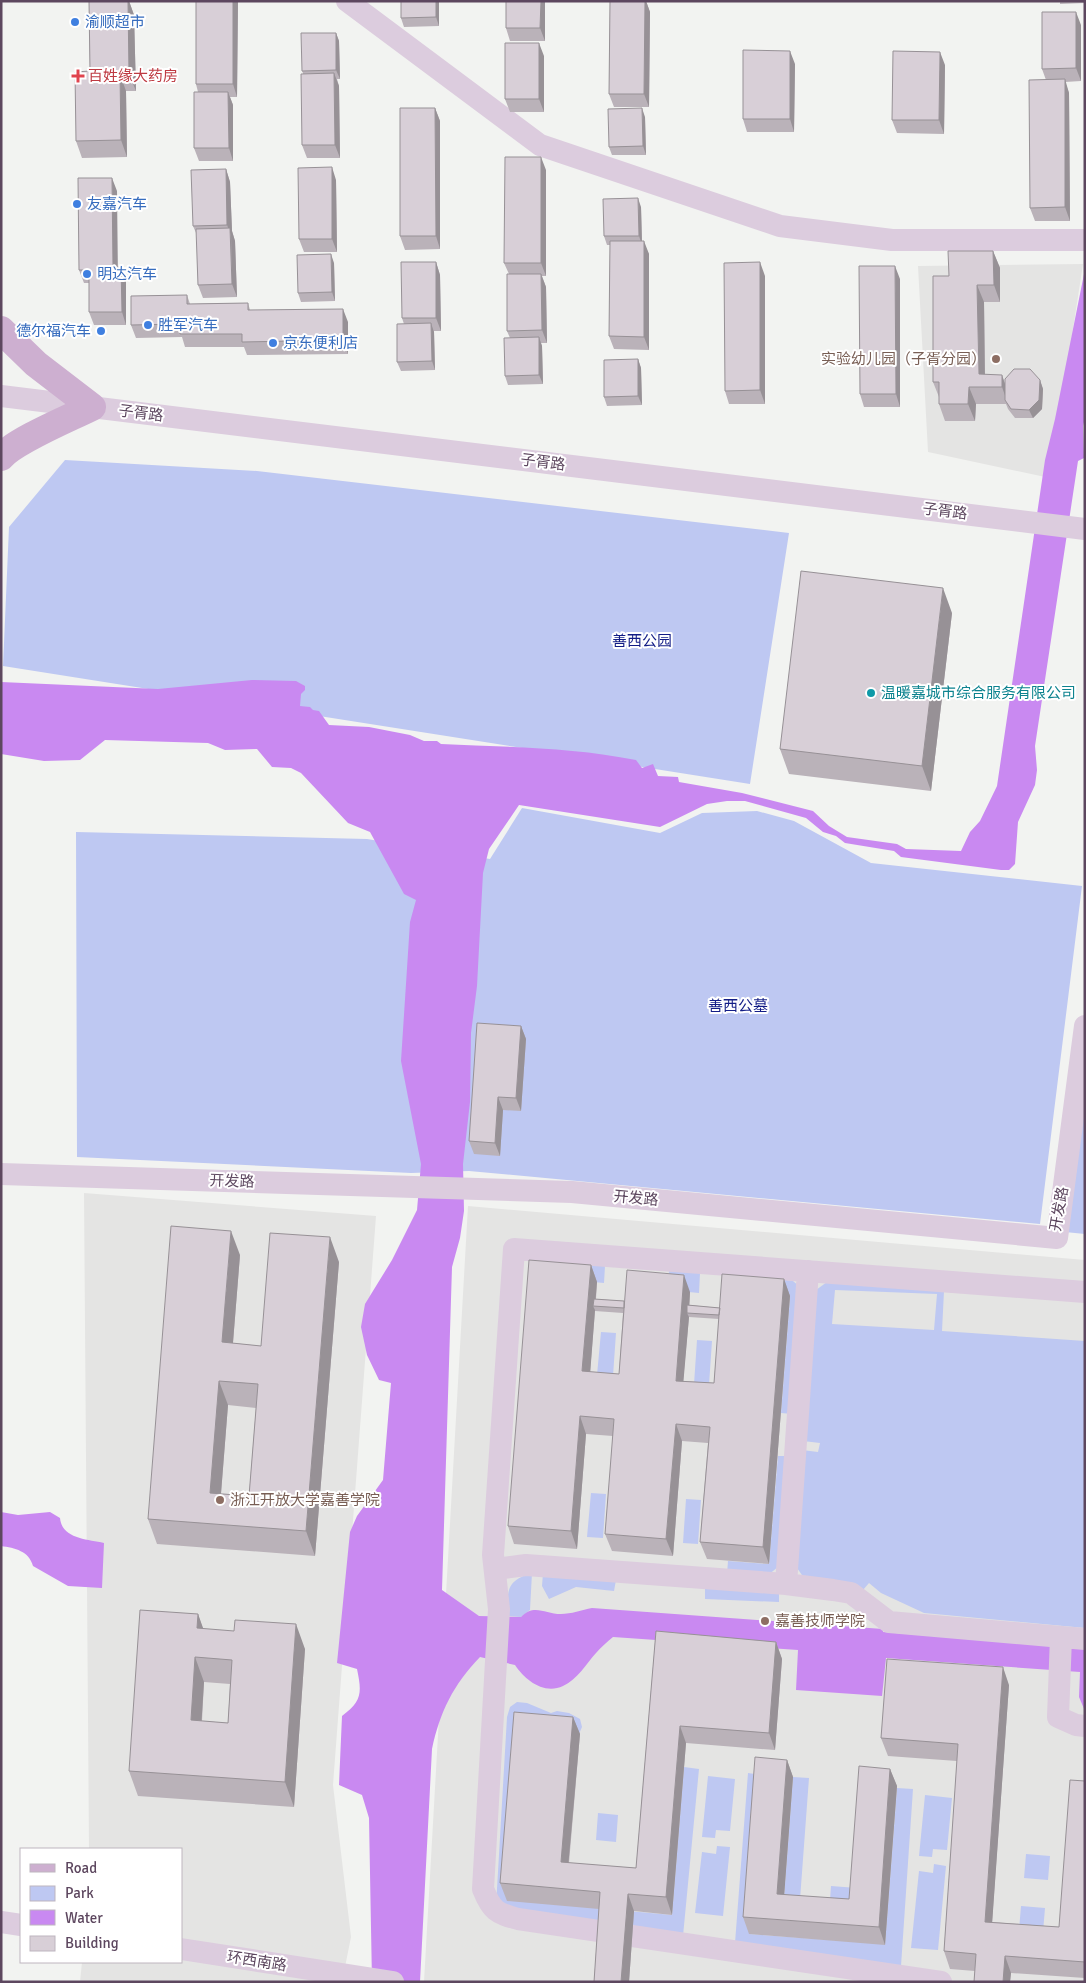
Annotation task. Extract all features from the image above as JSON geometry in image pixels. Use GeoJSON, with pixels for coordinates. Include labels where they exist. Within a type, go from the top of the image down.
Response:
{"type":"FeatureCollection","features":[{"type":"Feature","properties":{"kind":"main road"},"geometry":{"type":"LineString","coordinates":[[1,330],[36,364],[92,407],[27,439],[6,451],[1,457]]}},
{"type":"Feature","properties":{"kind":"street"},"geometry":{"type":"LineString","coordinates":[[346,1],[540,145],[780,226],[892,240],[1083,240]]}},
{"type":"Feature","properties":{"kind":"street","name":"子胥路"},"geometry":{"type":"LineString","coordinates":[[1,396],[1085,528]]}},
{"type":"Feature","properties":{"kind":"street","name":"开发路"},"geometry":{"type":"LineString","coordinates":[[1,1174],[572,1192],[1057,1238],[1085,1026]]}},
{"type":"Feature","properties":{"kind":"street"},"geometry":{"type":"LineString","coordinates":[[941,1982],[518,1919],[499,1913],[490,1906],[483,1890],[499,1609],[494,1569],[494,1531],[514,1249],[1085,1292]]}},
{"type":"Feature","properties":{"kind":"street"},"geometry":{"type":"LineString","coordinates":[[786,1584],[808,1271]]}},
{"type":"Feature","properties":{"kind":"street"},"geometry":{"type":"LineString","coordinates":[[494,1569],[526,1565],[786,1584],[851,1593],[889,1622],[1085,1639]]}},
{"type":"Feature","properties":{"kind":"street"},"geometry":{"type":"LineString","coordinates":[[1061,1637],[1058,1717],[1076,1725],[1085,1726]]}},
{"type":"Feature","properties":{"kind":"street"},"geometry":{"type":"LineString","coordinates":[[1,1922],[20,1925]]}},
{"type":"Feature","properties":{"kind":"street","name":"环西南路"},"geometry":{"type":"LineString","coordinates":[[182,1949],[393,1982]]}},
{"type":"Feature","properties":{"kind":"shaded area","name":"实验幼儿园（子胥分园）"},"geometry":{"type":"Polygon","coordinates":[[[1083,264],[1050,478],[928,452],[918,266],[1083,264]]]}},
{"type":"Feature","properties":{"kind":"shaded area","name":"浙江开放大学嘉善学院"},"geometry":{"type":"Polygon","coordinates":[[[84,1193],[376,1216],[333,1785],[351,1937],[342,1982],[80,1982],[82,1963],[182,1963],[182,1848],[89,1848],[84,1193]]]}},
{"type":"Feature","properties":{"kind":"shaded area","name":"嘉善技师学院"},"geometry":{"type":"Polygon","coordinates":[[[468,1206],[1085,1260],[1085,1982],[424,1982],[468,1206]]]}},
{"type":"Feature","properties":{"kind":"green space","name":"善西公园"},"geometry":{"type":"Polygon","coordinates":[[[65,460],[257,471],[789,533],[750,784],[3,666],[9,527],[65,460]]]}},
{"type":"Feature","properties":{"kind":"green space","name":"善西公墓"},"geometry":{"type":"Polygon","coordinates":[[[522,808],[660,833],[702,813],[757,811],[794,821],[871,863],[1082,886],[1040,1224],[469,1171],[411,1173],[77,1157],[76,832],[367,839],[490,859],[522,808]]]}},
{"type":"Feature","properties":{"kind":"green space"},"geometry":{"type":"Polygon","coordinates":[[[1085,1097],[1085,1234],[1065,1232],[1085,1097]]]}},
{"type":"Feature","properties":{"kind":"green space"},"geometry":{"type":"Polygon","coordinates":[[[573,1263],[605,1266],[604,1283],[572,1280],[573,1263]]]}},
{"type":"Feature","properties":{"kind":"green space"},"geometry":{"type":"Polygon","coordinates":[[[669,1271],[700,1273],[699,1293],[668,1290],[669,1271]]]}},
{"type":"Feature","properties":{"kind":"green space"},"geometry":{"type":"Polygon","coordinates":[[[766,1277],[793,1281],[800,1287],[792,1414],[781,1413],[790,1297],[766,1277]]]}},
{"type":"Feature","properties":{"kind":"green space"},"geometry":{"type":"Polygon","coordinates":[[[827,1282],[944,1291],[942,1331],[1085,1341],[1085,1628],[924,1613],[881,1593],[869,1583],[863,1590],[804,1578],[795,1565],[802,1450],[818,1452],[820,1443],[803,1441],[816,1290],[827,1282]],[[835,1290],[832,1324],[934,1330],[937,1294],[835,1290]]]}},
{"type":"Feature","properties":{"kind":"green space"},"geometry":{"type":"Polygon","coordinates":[[[601,1332],[616,1333],[613,1376],[597,1375],[601,1332]]]}},
{"type":"Feature","properties":{"kind":"green space"},"geometry":{"type":"Polygon","coordinates":[[[697,1340],[712,1341],[709,1385],[694,1384],[697,1340]]]}},
{"type":"Feature","properties":{"kind":"green space"},"geometry":{"type":"Polygon","coordinates":[[[778,1456],[791,1456],[778,1567],[768,1575],[727,1575],[728,1561],[769,1564],[778,1456]]]}},
{"type":"Feature","properties":{"kind":"green space"},"geometry":{"type":"Polygon","coordinates":[[[591,1493],[606,1494],[603,1538],[587,1537],[591,1493]]]}},
{"type":"Feature","properties":{"kind":"green space"},"geometry":{"type":"Polygon","coordinates":[[[686,1499],[701,1500],[698,1544],[683,1543],[686,1499]]]}},
{"type":"Feature","properties":{"kind":"green space"},"geometry":{"type":"Polygon","coordinates":[[[532,1573],[530,1610],[521,1617],[507,1616],[508,1594],[512,1584],[523,1576],[532,1573]]]}},
{"type":"Feature","properties":{"kind":"green space"},"geometry":{"type":"Polygon","coordinates":[[[543,1573],[616,1580],[614,1591],[576,1587],[549,1599],[542,1586],[543,1573]]]}},
{"type":"Feature","properties":{"kind":"green space"},"geometry":{"type":"Polygon","coordinates":[[[705,1587],[779,1591],[779,1602],[705,1599],[705,1587]]]}},
{"type":"Feature","properties":{"kind":"green space"},"geometry":{"type":"Polygon","coordinates":[[[517,1702],[527,1703],[551,1713],[557,1711],[569,1713],[580,1719],[582,1727],[507,1900],[672,1915],[684,1767],[699,1769],[683,1936],[496,1906],[507,1717],[510,1707],[517,1702]]]}},
{"type":"Feature","properties":{"kind":"green space"},"geometry":{"type":"Polygon","coordinates":[[[748,1773],[761,1775],[749,1934],[885,1944],[897,1788],[913,1789],[901,1966],[735,1943],[748,1773]]]}},
{"type":"Feature","properties":{"kind":"green space"},"geometry":{"type":"Polygon","coordinates":[[[708,1776],[735,1779],[730,1831],[716,1830],[715,1838],[702,1837],[708,1776]]]}},
{"type":"Feature","properties":{"kind":"green space"},"geometry":{"type":"Polygon","coordinates":[[[793,1777],[809,1778],[799,1913],[783,1911],[793,1777]]]}},
{"type":"Feature","properties":{"kind":"green space"},"geometry":{"type":"Polygon","coordinates":[[[925,1795],[952,1798],[947,1850],[933,1849],[932,1857],[919,1856],[925,1795]]]}},
{"type":"Feature","properties":{"kind":"green space"},"geometry":{"type":"Polygon","coordinates":[[[598,1813],[618,1815],[616,1842],[596,1840],[598,1813]]]}},
{"type":"Feature","properties":{"kind":"green space"},"geometry":{"type":"Polygon","coordinates":[[[717,1846],[730,1847],[723,1916],[695,1913],[702,1852],[716,1854],[717,1846]]]}},
{"type":"Feature","properties":{"kind":"green space"},"geometry":{"type":"Polygon","coordinates":[[[1026,1854],[1050,1856],[1048,1880],[1024,1878],[1026,1854]]]}},
{"type":"Feature","properties":{"kind":"green space"},"geometry":{"type":"Polygon","coordinates":[[[934,1864],[946,1866],[938,1950],[911,1948],[919,1871],[933,1873],[934,1864]]]}},
{"type":"Feature","properties":{"kind":"green space"},"geometry":{"type":"Polygon","coordinates":[[[831,1886],[857,1888],[855,1917],[829,1915],[831,1886]]]}},
{"type":"Feature","properties":{"kind":"green space"},"geometry":{"type":"Polygon","coordinates":[[[1021,1906],[1045,1908],[1043,1932],[1019,1930],[1021,1906]]]}},
{"type":"Feature","properties":{"kind":"water"},"geometry":{"type":"Polygon","coordinates":[[[1085,269],[1084,458],[1078,461],[1035,746],[1037,770],[1035,785],[1018,822],[1015,864],[1009,870],[901,857],[894,851],[845,843],[836,836],[823,832],[806,818],[745,801],[707,804],[660,827],[519,805],[489,849],[483,873],[477,986],[471,1033],[470,1102],[463,1164],[464,1211],[460,1238],[452,1267],[442,1590],[479,1616],[521,1617],[535,1610],[561,1614],[592,1608],[883,1629],[883,1632],[1085,1648],[1085,1711],[1079,1697],[1080,1672],[886,1658],[882,1696],[796,1690],[798,1650],[613,1637],[573,1680],[563,1686],[549,1689],[530,1681],[515,1665],[480,1657],[462,1678],[449,1700],[439,1723],[432,1749],[420,1982],[372,1982],[369,1818],[362,1795],[339,1785],[342,1716],[357,1701],[360,1684],[357,1669],[337,1663],[350,1532],[357,1516],[383,1480],[391,1383],[379,1380],[367,1355],[361,1327],[365,1304],[392,1260],[417,1210],[421,1164],[401,1061],[410,922],[416,900],[404,894],[370,832],[348,823],[301,773],[291,768],[272,767],[257,749],[225,750],[208,743],[105,740],[80,760],[44,761],[1,754],[1,682],[158,689],[252,680],[296,681],[305,686],[305,690],[301,694],[300,706],[310,707],[313,710],[319,711],[329,725],[369,727],[410,735],[424,741],[437,741],[441,744],[564,750],[636,760],[642,768],[653,764],[658,776],[678,777],[679,782],[742,793],[813,811],[829,826],[847,837],[897,844],[906,849],[961,851],[970,832],[980,821],[997,786],[1045,460],[1085,269]]]}},
{"type":"Feature","properties":{"kind":"water"},"geometry":{"type":"Polygon","coordinates":[[[1,1512],[18,1515],[50,1512],[60,1518],[65,1530],[70,1534],[83,1539],[104,1543],[102,1588],[68,1586],[33,1566],[28,1557],[21,1551],[1,1546],[1,1512]]]}},
{"type":"Feature","properties":{"kind":"building"},"geometry":{"type":"Polygon","coordinates":[[[89,1],[128,1],[129,74],[120,74],[121,140],[76,141],[75,72],[90,71],[89,1]]]}},
{"type":"Feature","properties":{"kind":"building"},"geometry":{"type":"Polygon","coordinates":[[[196,1],[233,1],[233,84],[196,84],[196,1]]]}},
{"type":"Feature","properties":{"kind":"building"},"geometry":{"type":"Polygon","coordinates":[[[401,1],[436,1],[436,17],[401,18],[401,1]]]}},
{"type":"Feature","properties":{"kind":"building"},"geometry":{"type":"Polygon","coordinates":[[[506,1],[541,1],[540,28],[506,28],[506,1]]]}},
{"type":"Feature","properties":{"kind":"building"},"geometry":{"type":"Polygon","coordinates":[[[610,1],[645,1],[644,94],[609,94],[610,1]]]}},
{"type":"Feature","properties":{"kind":"building"},"geometry":{"type":"Polygon","coordinates":[[[1042,12],[1076,12],[1076,68],[1042,69],[1042,12]]]}},
{"type":"Feature","properties":{"kind":"building"},"geometry":{"type":"Polygon","coordinates":[[[301,33],[336,33],[336,70],[302,71],[301,33]]]}},
{"type":"Feature","properties":{"kind":"building"},"geometry":{"type":"Polygon","coordinates":[[[505,43],[539,43],[539,99],[505,99],[505,43]]]}},
{"type":"Feature","properties":{"kind":"building"},"geometry":{"type":"Polygon","coordinates":[[[743,50],[790,51],[790,119],[743,119],[743,50]]]}},
{"type":"Feature","properties":{"kind":"building"},"geometry":{"type":"Polygon","coordinates":[[[893,51],[940,52],[939,120],[892,120],[893,51]]]}},
{"type":"Feature","properties":{"kind":"building"},"geometry":{"type":"Polygon","coordinates":[[[334,73],[335,145],[302,145],[301,74],[334,73]]]}},
{"type":"Feature","properties":{"kind":"building"},"geometry":{"type":"Polygon","coordinates":[[[1065,79],[1065,207],[1030,208],[1029,80],[1065,79]]]}},
{"type":"Feature","properties":{"kind":"building"},"geometry":{"type":"Polygon","coordinates":[[[194,92],[228,92],[229,148],[194,148],[194,92]]]}},
{"type":"Feature","properties":{"kind":"building"},"geometry":{"type":"Polygon","coordinates":[[[400,108],[435,108],[436,236],[400,236],[400,108]]]}},
{"type":"Feature","properties":{"kind":"building"},"geometry":{"type":"Polygon","coordinates":[[[642,108],[643,146],[609,147],[608,109],[642,108]]]}},
{"type":"Feature","properties":{"kind":"building"},"geometry":{"type":"Polygon","coordinates":[[[505,157],[541,157],[541,263],[504,263],[505,157]]]}},
{"type":"Feature","properties":{"kind":"building"},"geometry":{"type":"Polygon","coordinates":[[[332,167],[332,239],[299,239],[298,168],[332,167]]]}},
{"type":"Feature","properties":{"kind":"building"},"geometry":{"type":"Polygon","coordinates":[[[226,169],[227,225],[193,226],[191,170],[226,169]]]}},
{"type":"Feature","properties":{"kind":"building"},"geometry":{"type":"Polygon","coordinates":[[[78,178],[112,178],[113,268],[121,267],[122,312],[89,312],[89,270],[79,270],[78,178]]]}},
{"type":"Feature","properties":{"kind":"building"},"geometry":{"type":"Polygon","coordinates":[[[638,198],[639,236],[604,236],[603,199],[638,198]]]}},
{"type":"Feature","properties":{"kind":"building"},"geometry":{"type":"Polygon","coordinates":[[[230,228],[232,284],[198,285],[196,229],[230,228]]]}},
{"type":"Feature","properties":{"kind":"building"},"geometry":{"type":"Polygon","coordinates":[[[610,241],[644,241],[644,337],[609,336],[610,241]]]}},
{"type":"Feature","properties":{"kind":"building"},"geometry":{"type":"Polygon","coordinates":[[[948,251],[993,251],[994,285],[977,285],[979,374],[1002,375],[1002,387],[969,387],[968,404],[939,404],[939,382],[933,382],[933,276],[949,276],[948,251]]]}},
{"type":"Feature","properties":{"kind":"building"},"geometry":{"type":"Polygon","coordinates":[[[331,254],[332,292],[298,293],[297,255],[331,254]]]}},
{"type":"Feature","properties":{"kind":"building"},"geometry":{"type":"Polygon","coordinates":[[[401,262],[436,262],[436,318],[402,318],[401,262]]]}},
{"type":"Feature","properties":{"kind":"building"},"geometry":{"type":"Polygon","coordinates":[[[760,262],[760,390],[725,391],[724,263],[760,262]]]}},
{"type":"Feature","properties":{"kind":"building"},"geometry":{"type":"Polygon","coordinates":[[[859,266],[895,266],[896,394],[860,394],[859,266]]]}},
{"type":"Feature","properties":{"kind":"building"},"geometry":{"type":"Polygon","coordinates":[[[507,274],[541,274],[542,330],[507,331],[507,274]]]}},
{"type":"Feature","properties":{"kind":"building"},"geometry":{"type":"Polygon","coordinates":[[[187,295],[187,304],[248,303],[248,310],[343,309],[343,340],[242,342],[242,334],[180,334],[180,324],[131,325],[131,296],[187,295]]]}},
{"type":"Feature","properties":{"kind":"building"},"geometry":{"type":"Polygon","coordinates":[[[431,323],[432,361],[397,362],[397,324],[431,323]]]}},
{"type":"Feature","properties":{"kind":"building"},"geometry":{"type":"Polygon","coordinates":[[[539,337],[539,375],[505,376],[504,338],[539,337]]]}},
{"type":"Feature","properties":{"kind":"building"},"geometry":{"type":"Polygon","coordinates":[[[638,359],[638,396],[604,397],[604,360],[638,359]]]}},
{"type":"Feature","properties":{"kind":"building"},"geometry":{"type":"Polygon","coordinates":[[[1014,369],[1030,369],[1040,380],[1039,400],[1029,410],[1011,409],[1005,400],[1005,379],[1014,369]]]}},
{"type":"Feature","properties":{"kind":"building","name":"温暖嘉城市综合服务有限公司"},"geometry":{"type":"Polygon","coordinates":[[[801,571],[943,588],[922,766],[780,749],[801,571]]]}},
{"type":"Feature","properties":{"kind":"building"},"geometry":{"type":"Polygon","coordinates":[[[477,1023],[521,1026],[516,1098],[498,1097],[495,1143],[469,1141],[477,1023]]]}},
{"type":"Feature","properties":{"kind":"building"},"geometry":{"type":"Polygon","coordinates":[[[171,1226],[231,1231],[222,1342],[261,1346],[270,1233],[330,1237],[306,1531],[148,1519],[171,1226]],[[219,1381],[210,1493],[249,1496],[258,1384],[219,1381]]]}},
{"type":"Feature","properties":{"kind":"building"},"geometry":{"type":"Polygon","coordinates":[[[529,1260],[591,1265],[582,1371],[619,1374],[627,1270],[684,1275],[676,1381],[714,1383],[722,1274],[784,1279],[763,1547],[700,1542],[710,1427],[676,1424],[666,1539],[605,1534],[614,1419],[580,1416],[571,1531],[508,1526],[529,1260]]]}},
{"type":"Feature","properties":{"kind":"building"},"geometry":{"type":"Polygon","coordinates":[[[594,1299],[624,1301],[624,1308],[593,1306],[594,1299]]]}},
{"type":"Feature","properties":{"kind":"building"},"geometry":{"type":"Polygon","coordinates":[[[687,1305],[720,1308],[719,1315],[687,1313],[687,1305]]]}},
{"type":"Feature","properties":{"kind":"building"},"geometry":{"type":"Polygon","coordinates":[[[140,1610],[198,1614],[197,1628],[234,1631],[235,1620],[296,1624],[285,1782],[129,1771],[140,1610]],[[195,1657],[191,1720],[228,1723],[232,1660],[195,1657]]]}},
{"type":"Feature","properties":{"kind":"building"},"geometry":{"type":"Polygon","coordinates":[[[656,1631],[776,1642],[769,1733],[680,1726],[666,1897],[628,1894],[621,1982],[594,1982],[600,1892],[500,1883],[514,1712],[573,1717],[561,1862],[636,1868],[656,1631]]]}},
{"type":"Feature","properties":{"kind":"building"},"geometry":{"type":"Polygon","coordinates":[[[887,1659],[1003,1667],[985,1922],[1059,1927],[1070,1780],[1085,1781],[1085,1962],[1005,1956],[1003,1982],[974,1982],[976,1954],[944,1951],[958,1744],[881,1738],[887,1659]]]}},
{"type":"Feature","properties":{"kind":"building"},"geometry":{"type":"Polygon","coordinates":[[[755,1757],[787,1760],[777,1894],[849,1899],[859,1766],[890,1769],[879,1927],[743,1917],[755,1757]]]}},
{"type":"Feature","properties":{"kind":"place","name":"渝顺超市"},"geometry":{"type":"Point","coordinates":[75,22]}},
{"type":"Feature","properties":{"kind":"place","name":"百姓缘大药房"},"geometry":{"type":"Point","coordinates":[78,76]}},
{"type":"Feature","properties":{"kind":"place","name":"友嘉汽车"},"geometry":{"type":"Point","coordinates":[77,204]}},
{"type":"Feature","properties":{"kind":"place","name":"明达汽车"},"geometry":{"type":"Point","coordinates":[87,274]}},
{"type":"Feature","properties":{"kind":"place","name":"胜军汽车"},"geometry":{"type":"Point","coordinates":[148,325]}},
{"type":"Feature","properties":{"kind":"place","name":"德尔福汽车"},"geometry":{"type":"Point","coordinates":[101,331]}},
{"type":"Feature","properties":{"kind":"place","name":"京东便利店"},"geometry":{"type":"Point","coordinates":[273,343]}},
{"type":"Feature","properties":{"kind":"place","name":"实验幼儿园（子胥分园）"},"geometry":{"type":"Point","coordinates":[996,359]}},
{"type":"Feature","properties":{"kind":"place","name":"温暖嘉城市综合服务有限公司"},"geometry":{"type":"Point","coordinates":[871,693]}},
{"type":"Feature","properties":{"kind":"place","name":"浙江开放大学嘉善学院"},"geometry":{"type":"Point","coordinates":[220,1500]}},
{"type":"Feature","properties":{"kind":"place","name":"嘉善技师学院"},"geometry":{"type":"Point","coordinates":[765,1621]}}]}
